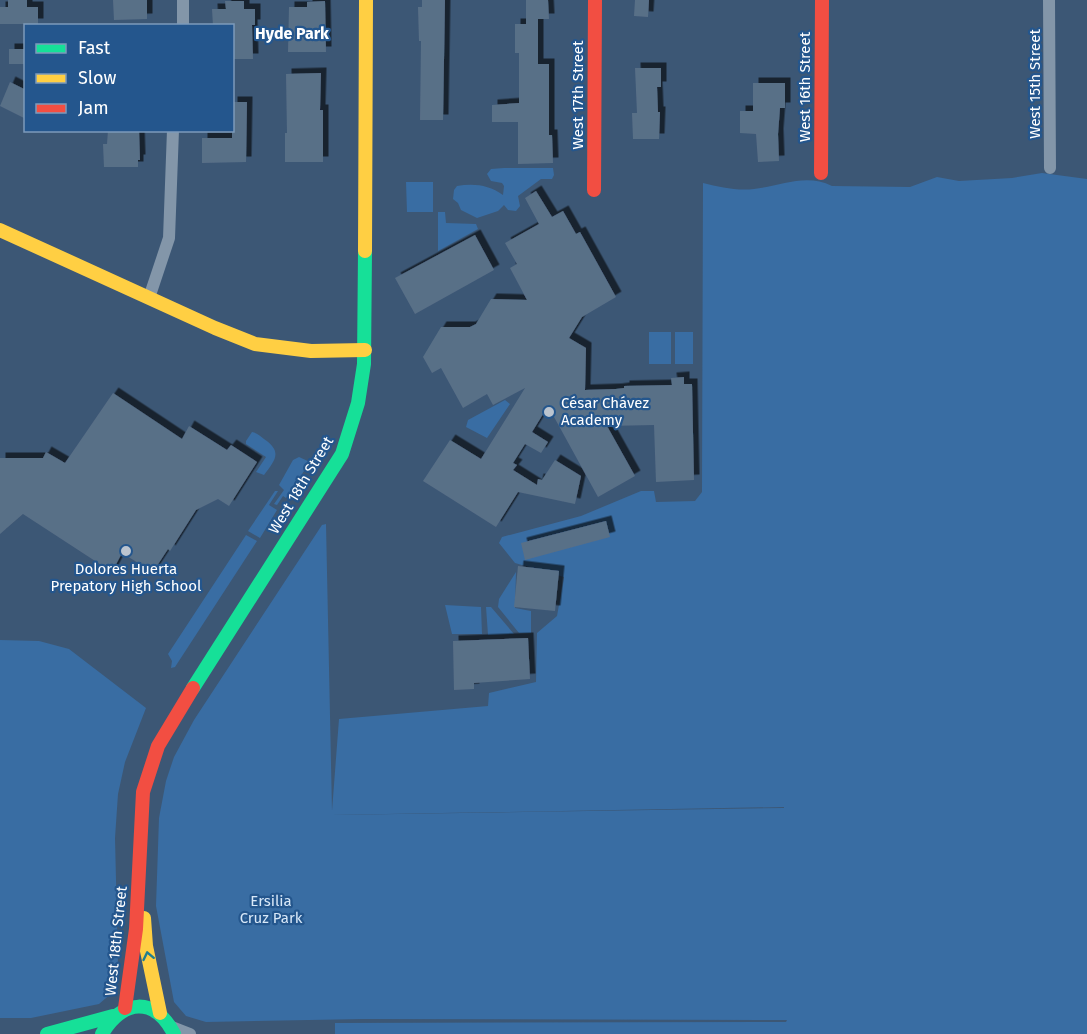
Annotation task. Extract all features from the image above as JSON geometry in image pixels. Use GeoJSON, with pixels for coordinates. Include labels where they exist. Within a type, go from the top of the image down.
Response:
{"type":"FeatureCollection","features":[{"type":"Feature","properties":{"kind":"street"},"geometry":{"type":"LineString","coordinates":[[183,0],[183,24]]}},
{"type":"Feature","properties":{"kind":"street","name":"West 18th Street"},"geometry":{"type":"LineString","coordinates":[[119,1012],[129,987],[140,878],[142,804],[154,755],[172,720],[342,454],[358,405],[364,378],[365,350],[366,0]]}},
{"type":"Feature","properties":{"kind":"street","name":"West 17th Street"},"geometry":{"type":"LineString","coordinates":[[594,190],[595,0]]}},
{"type":"Feature","properties":{"kind":"street","name":"West 16th Street"},"geometry":{"type":"LineString","coordinates":[[821,173],[822,0]]}},
{"type":"Feature","properties":{"kind":"street","name":"West 15th Street"},"geometry":{"type":"LineString","coordinates":[[1049,0],[1050,168]]}},
{"type":"Feature","properties":{"kind":"street"},"geometry":{"type":"LineString","coordinates":[[148,298],[169,238],[173,132]]}},
{"type":"Feature","properties":{"kind":"street"},"geometry":{"type":"LineString","coordinates":[[0,230],[255,344],[311,351],[365,350]]}},
{"type":"Feature","properties":{"kind":"street","name":"West 18th Street"},"geometry":{"type":"LineString","coordinates":[[140,878],[146,946],[160,1013]]}},
{"type":"Feature","properties":{"kind":"street"},"geometry":{"type":"LineString","coordinates":[[47,1034],[80,1026],[139,1006],[151,1008],[160,1013],[173,1030],[190,1034]]}},
{"type":"Feature","properties":{"kind":"street"},"geometry":{"type":"LineString","coordinates":[[102,1034],[107,1023],[119,1012]]}},
{"type":"Feature","properties":{"kind":"green space"},"geometry":{"type":"Polygon","coordinates":[[[553,168],[554,175],[552,179],[541,179],[518,196],[520,206],[516,211],[508,210],[504,205],[498,211],[477,218],[461,210],[453,199],[457,186],[481,186],[503,195],[502,183],[491,181],[487,174],[491,169],[553,168]]]}},
{"type":"Feature","properties":{"kind":"green space","name":"Ersilia Cruz Park"},"geometry":{"type":"Polygon","coordinates":[[[1042,173],[1087,179],[1087,1034],[335,1034],[335,1023],[786,1022],[787,1020],[363,1019],[206,1022],[186,1016],[174,1002],[156,906],[159,818],[166,781],[174,757],[194,720],[322,525],[326,524],[332,811],[339,719],[488,706],[489,693],[536,682],[537,633],[557,616],[564,577],[515,563],[499,543],[502,537],[581,516],[641,491],[654,491],[656,502],[695,501],[702,492],[703,183],[741,189],[754,189],[803,180],[822,182],[832,186],[910,187],[937,177],[959,181],[1012,178],[1042,173]],[[784,807],[332,815],[784,808],[784,807]]]}},
{"type":"Feature","properties":{"kind":"green space"},"geometry":{"type":"Polygon","coordinates":[[[406,182],[433,182],[433,212],[407,212],[406,182]]]}},
{"type":"Feature","properties":{"kind":"green space"},"geometry":{"type":"Polygon","coordinates":[[[438,212],[445,212],[446,223],[476,224],[478,229],[438,251],[438,212]]]}},
{"type":"Feature","properties":{"kind":"green space"},"geometry":{"type":"Polygon","coordinates":[[[649,332],[671,332],[671,364],[649,364],[649,332]]]}},
{"type":"Feature","properties":{"kind":"green space"},"geometry":{"type":"Polygon","coordinates":[[[675,332],[693,332],[693,364],[675,364],[675,332]]]}},
{"type":"Feature","properties":{"kind":"green space"},"geometry":{"type":"Polygon","coordinates":[[[505,400],[510,404],[487,438],[466,427],[468,420],[505,400]]]}},
{"type":"Feature","properties":{"kind":"green space"},"geometry":{"type":"Polygon","coordinates":[[[252,432],[274,448],[274,460],[264,475],[256,472],[266,457],[246,444],[252,432]]]}},
{"type":"Feature","properties":{"kind":"green space"},"geometry":{"type":"Polygon","coordinates":[[[299,457],[310,462],[286,498],[283,496],[277,505],[274,504],[284,490],[279,485],[293,460],[299,457]]]}},
{"type":"Feature","properties":{"kind":"green space"},"geometry":{"type":"Polygon","coordinates":[[[275,491],[278,491],[269,505],[277,510],[260,538],[248,531],[275,491]]]}},
{"type":"Feature","properties":{"kind":"green space"},"geometry":{"type":"Polygon","coordinates":[[[246,535],[257,541],[175,667],[171,668],[172,661],[168,654],[246,535]]]}},
{"type":"Feature","properties":{"kind":"green space"},"geometry":{"type":"Polygon","coordinates":[[[516,572],[515,608],[531,611],[531,633],[519,633],[498,607],[499,599],[516,572]]]}},
{"type":"Feature","properties":{"kind":"green space"},"geometry":{"type":"Polygon","coordinates":[[[445,605],[481,607],[482,634],[452,634],[445,605]]]}},
{"type":"Feature","properties":{"kind":"green space"},"geometry":{"type":"Polygon","coordinates":[[[486,607],[491,607],[514,634],[488,635],[486,607]]]}},
{"type":"Feature","properties":{"kind":"green space"},"geometry":{"type":"Polygon","coordinates":[[[0,640],[39,641],[69,649],[146,708],[125,762],[118,794],[115,838],[118,964],[113,992],[99,1004],[31,1018],[0,1018],[0,640]]]}},
{"type":"Feature","properties":{"kind":"building"},"geometry":{"type":"Polygon","coordinates":[[[8,0],[27,0],[27,7],[38,7],[38,24],[0,24],[0,7],[8,7],[8,0]]]}},
{"type":"Feature","properties":{"kind":"building"},"geometry":{"type":"Polygon","coordinates":[[[113,0],[147,0],[147,19],[114,20],[113,0]]]}},
{"type":"Feature","properties":{"kind":"building"},"geometry":{"type":"Polygon","coordinates":[[[422,0],[445,0],[443,120],[420,120],[421,41],[419,41],[418,7],[422,7],[422,0]]]}},
{"type":"Feature","properties":{"kind":"building"},"geometry":{"type":"Polygon","coordinates":[[[526,0],[548,0],[549,19],[538,19],[538,64],[549,64],[549,135],[552,135],[553,163],[518,164],[518,122],[492,122],[492,105],[519,103],[519,53],[515,53],[515,24],[526,24],[526,0]]]}},
{"type":"Feature","properties":{"kind":"building"},"geometry":{"type":"Polygon","coordinates":[[[635,0],[649,0],[648,17],[634,16],[635,0]]]}},
{"type":"Feature","properties":{"kind":"building"},"geometry":{"type":"Polygon","coordinates":[[[225,1],[244,1],[244,9],[255,9],[255,25],[252,25],[253,59],[234,59],[234,24],[213,24],[212,9],[226,9],[225,1]]]}},
{"type":"Feature","properties":{"kind":"building"},"geometry":{"type":"Polygon","coordinates":[[[325,1],[326,52],[288,52],[289,7],[307,7],[307,2],[325,1]]]}},
{"type":"Feature","properties":{"kind":"building"},"geometry":{"type":"Polygon","coordinates":[[[9,49],[24,49],[24,64],[9,64],[9,49]]]}},
{"type":"Feature","properties":{"kind":"building"},"geometry":{"type":"Polygon","coordinates":[[[635,68],[661,68],[661,87],[657,87],[658,112],[660,112],[659,139],[633,139],[632,113],[637,113],[635,68]]]}},
{"type":"Feature","properties":{"kind":"building"},"geometry":{"type":"Polygon","coordinates":[[[321,73],[320,110],[323,110],[323,162],[285,162],[286,74],[321,73]]]}},
{"type":"Feature","properties":{"kind":"building"},"geometry":{"type":"Polygon","coordinates":[[[10,82],[24,89],[24,118],[0,106],[10,82]]]}},
{"type":"Feature","properties":{"kind":"building"},"geometry":{"type":"Polygon","coordinates":[[[753,83],[785,83],[785,108],[780,108],[778,134],[779,161],[758,162],[756,134],[740,133],[740,111],[753,111],[753,83]]]}},
{"type":"Feature","properties":{"kind":"building"},"geometry":{"type":"Polygon","coordinates":[[[234,102],[247,102],[246,162],[202,163],[202,138],[232,138],[234,102]]]}},
{"type":"Feature","properties":{"kind":"building"},"geometry":{"type":"Polygon","coordinates":[[[108,132],[139,132],[138,167],[104,167],[103,144],[107,144],[108,132]]]}},
{"type":"Feature","properties":{"kind":"building","name":"César Chávez Academy"},"geometry":{"type":"Polygon","coordinates":[[[536,191],[552,217],[563,211],[576,234],[580,232],[616,297],[582,317],[569,338],[586,348],[585,390],[672,385],[671,378],[684,377],[684,384],[692,384],[694,480],[656,482],[654,425],[607,426],[635,476],[598,497],[548,406],[532,432],[548,442],[541,453],[525,444],[513,463],[517,465],[513,470],[537,485],[538,479],[542,480],[555,460],[581,476],[575,504],[518,492],[496,527],[423,481],[450,440],[481,459],[525,388],[493,405],[487,394],[463,408],[441,368],[432,373],[423,357],[441,327],[470,327],[476,324],[491,299],[527,300],[510,268],[517,264],[505,243],[539,224],[525,198],[536,191]]]}},
{"type":"Feature","properties":{"kind":"building"},"geometry":{"type":"Polygon","coordinates":[[[475,235],[494,270],[415,314],[395,278],[475,235]]]}},
{"type":"Feature","properties":{"kind":"building"},"geometry":{"type":"Polygon","coordinates":[[[113,393],[182,439],[189,426],[227,450],[231,445],[257,462],[229,506],[218,499],[196,510],[170,551],[168,549],[153,572],[122,553],[112,572],[23,514],[0,534],[0,458],[43,458],[46,452],[65,463],[113,393]]]}},
{"type":"Feature","properties":{"kind":"building"},"geometry":{"type":"Polygon","coordinates":[[[606,521],[610,537],[525,560],[521,543],[606,521]]]}},
{"type":"Feature","properties":{"kind":"building"},"geometry":{"type":"Polygon","coordinates":[[[518,566],[559,571],[555,611],[514,607],[518,566]]]}},
{"type":"Feature","properties":{"kind":"building"},"geometry":{"type":"Polygon","coordinates":[[[528,638],[530,679],[474,683],[474,689],[454,690],[453,641],[528,638]]]}},
{"type":"Feature","properties":{"kind":"traffic: fast"},"geometry":{"type":"LineString","coordinates":[[193,688],[342,454],[358,403],[364,364],[365,251]]}},
{"type":"Feature","properties":{"kind":"traffic: fast"},"geometry":{"type":"LineString","coordinates":[[102,1034],[119,1014],[138,1007],[148,1008],[158,1013],[174,1034]]}},
{"type":"Feature","properties":{"kind":"traffic: fast"},"geometry":{"type":"LineString","coordinates":[[47,1034],[113,1016]]}},
{"type":"Feature","properties":{"kind":"traffic: slow"},"geometry":{"type":"LineString","coordinates":[[365,251],[366,0]]}},
{"type":"Feature","properties":{"kind":"traffic: slow"},"geometry":{"type":"LineString","coordinates":[[0,230],[255,344],[311,351],[365,350]]}},
{"type":"Feature","properties":{"kind":"traffic: slow"},"geometry":{"type":"LineString","coordinates":[[144,918],[146,946],[160,1013]]}},
{"type":"Feature","properties":{"kind":"traffic: jam"},"geometry":{"type":"LineString","coordinates":[[594,190],[595,0]]}},
{"type":"Feature","properties":{"kind":"traffic: jam"},"geometry":{"type":"LineString","coordinates":[[821,173],[822,0]]}},
{"type":"Feature","properties":{"kind":"traffic: jam"},"geometry":{"type":"LineString","coordinates":[[125,1008],[136,929],[143,792],[158,746],[193,688]]}},
{"type":"Feature","properties":{"kind":"place","name":"César Chávez Academy"},"geometry":{"type":"Point","coordinates":[549,412]}},
{"type":"Feature","properties":{"kind":"place","name":"Dolores Huerta Prepatory High School"},"geometry":{"type":"Point","coordinates":[126,551]}},
{"type":"Feature","properties":{"kind":"district","name":"Hyde Park"},"geometry":{"type":"Point","coordinates":[292,33]}}]}
